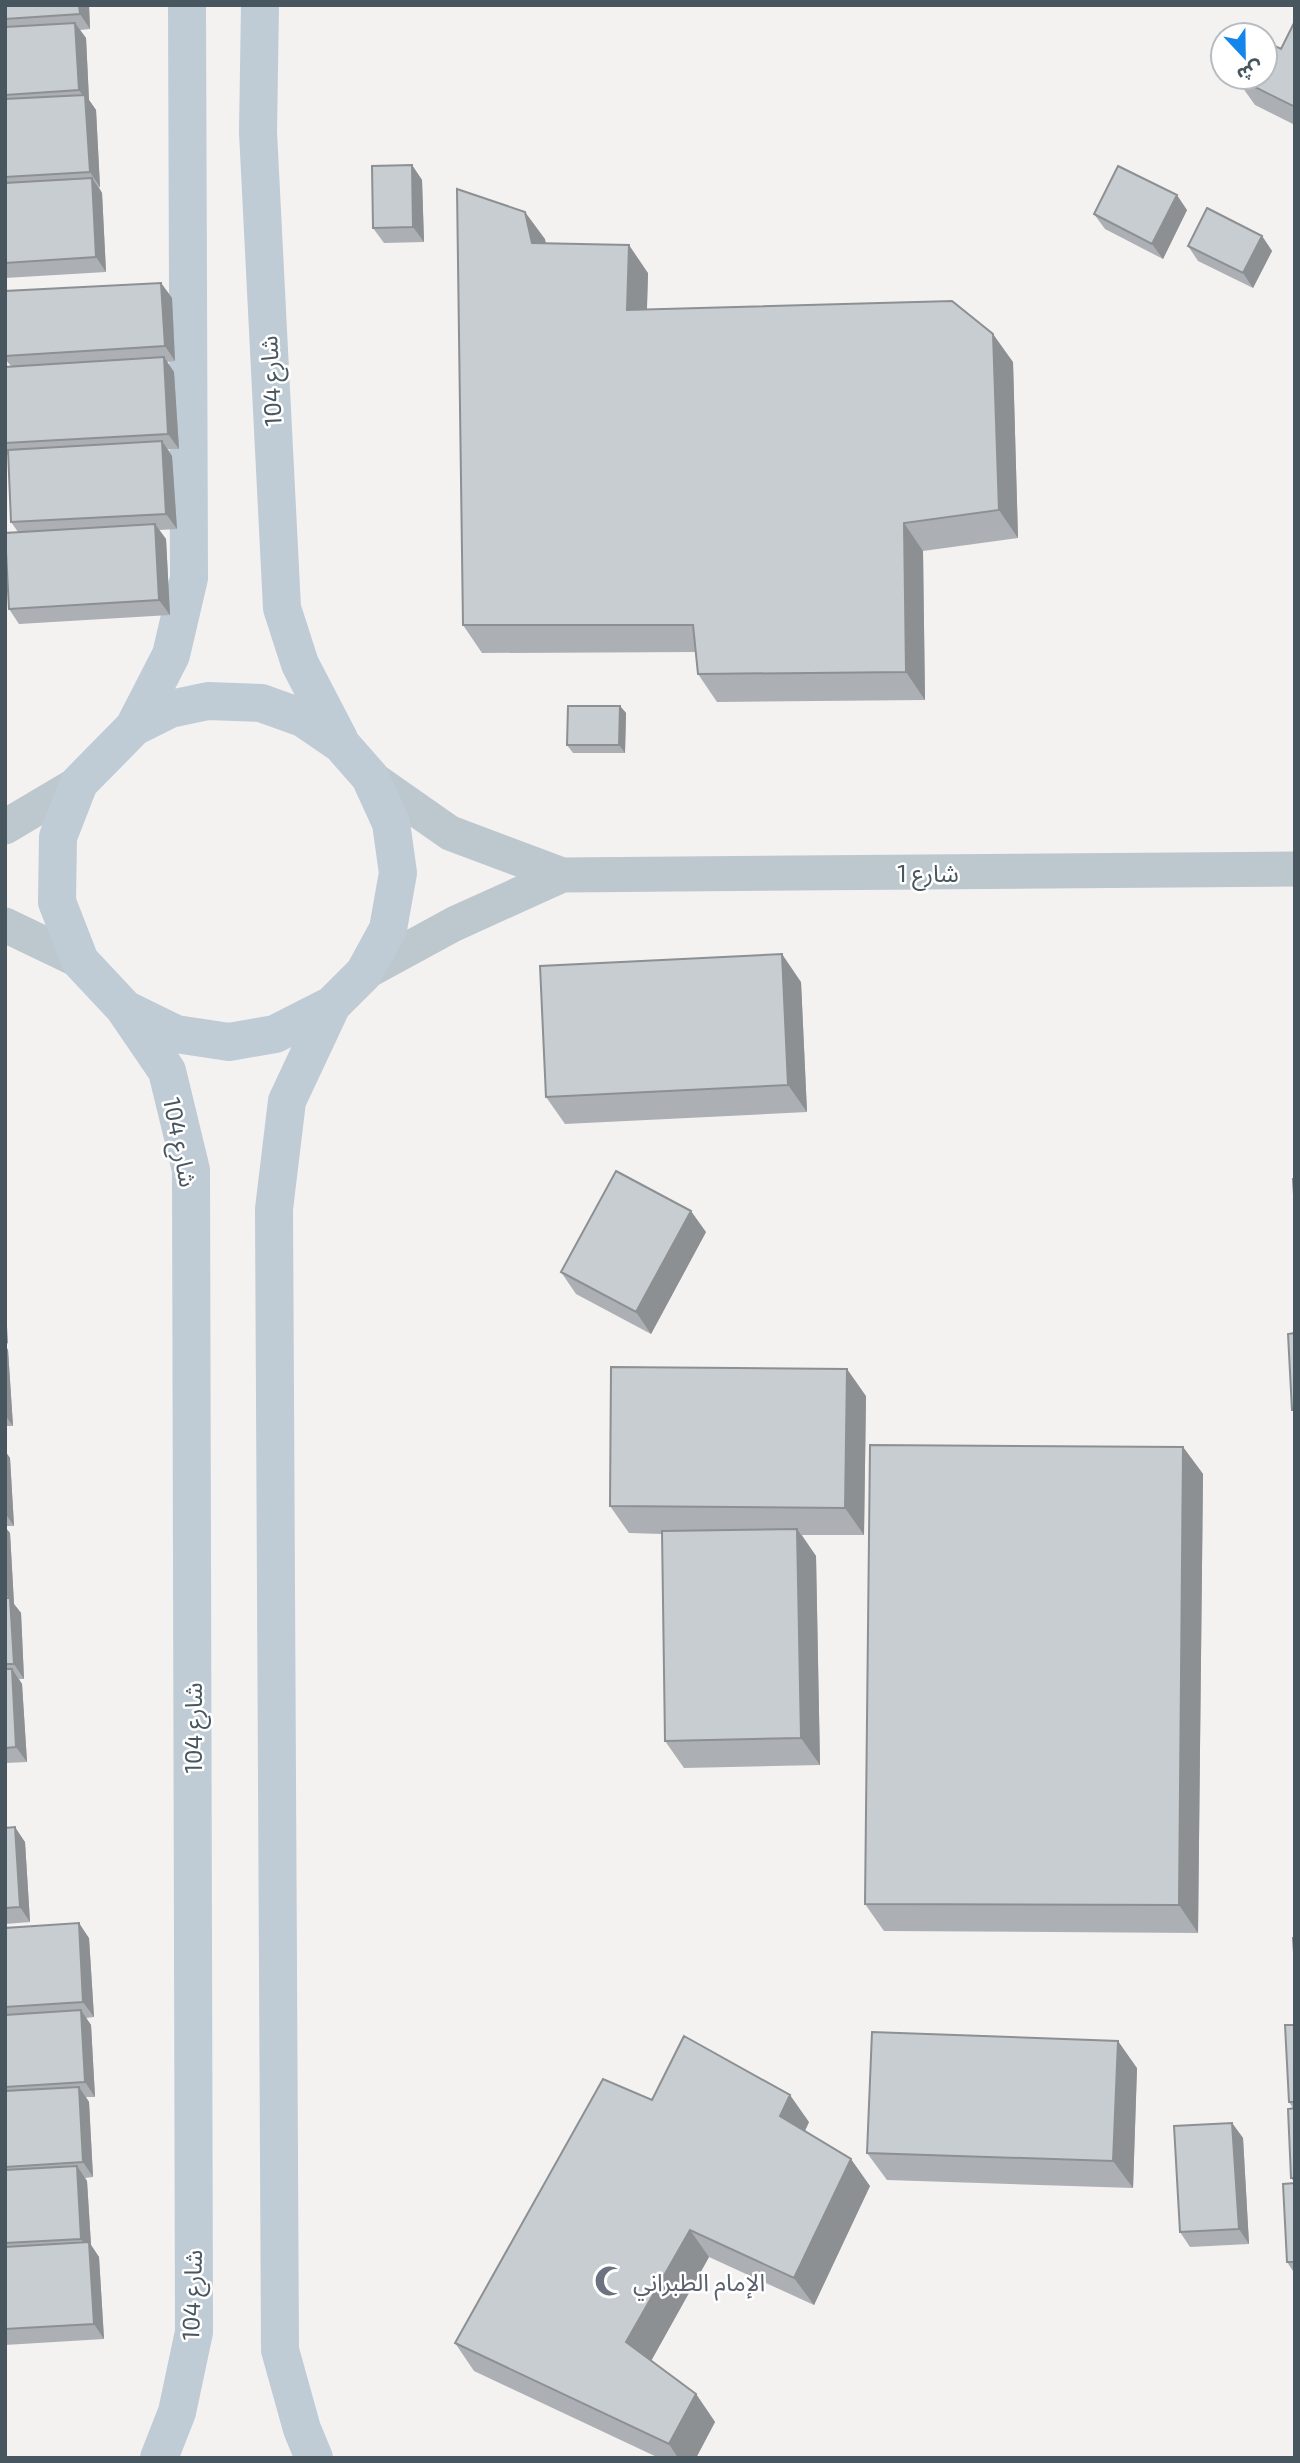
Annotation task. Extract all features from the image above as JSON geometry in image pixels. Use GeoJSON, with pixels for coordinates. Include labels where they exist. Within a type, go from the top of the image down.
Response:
{"type":"FeatureCollection","features":[{"type":"Feature","properties":{"kind":"street"},"geometry":{"type":"LineString","coordinates":[[5,827],[79,783],[134,727],[172,655],[189,578],[187,5]]}},
{"type":"Feature","properties":{"kind":"street","name":"شارع 104"},"geometry":{"type":"LineString","coordinates":[[260,5],[258,132],[282,608],[300,664],[341,744]]}},
{"type":"Feature","properties":{"kind":"street"},"geometry":{"type":"LineString","coordinates":[[5,925],[80,961],[125,1009],[176,1034],[229,1042],[275,1034],[332,1005],[364,973],[388,929],[398,873],[391,823],[370,777],[341,744],[303,718],[261,703],[208,701],[170,709],[134,727]]}},
{"type":"Feature","properties":{"kind":"street","name":"شارع 1"},"geometry":{"type":"LineString","coordinates":[[370,777],[450,833],[562,875],[1295,869]]}},
{"type":"Feature","properties":{"kind":"street"},"geometry":{"type":"LineString","coordinates":[[79,783],[58,837],[57,902],[80,961]]}},
{"type":"Feature","properties":{"kind":"street","name":"شارع 1"},"geometry":{"type":"LineString","coordinates":[[364,973],[454,924],[562,875]]}},
{"type":"Feature","properties":{"kind":"street"},"geometry":{"type":"LineString","coordinates":[[314,2458],[302,2429],[280,2350],[274,1209],[287,1101],[332,1005]]}},
{"type":"Feature","properties":{"kind":"street","name":"شارع 104"},"geometry":{"type":"LineString","coordinates":[[125,1009],[167,1071],[191,1170],[194,2332],[177,2412],[159,2458]]}},
{"type":"Feature","properties":{"kind":"building"},"geometry":{"type":"Polygon","coordinates":[[[5,5],[79,5],[80,14],[5,19],[5,5]]]}},
{"type":"Feature","properties":{"kind":"building"},"geometry":{"type":"Polygon","coordinates":[[[1295,21],[1295,107],[1263,91],[1279,91],[1279,48],[1281,49],[1295,21]]]}},
{"type":"Feature","properties":{"kind":"building"},"geometry":{"type":"Polygon","coordinates":[[[75,23],[79,90],[5,95],[5,27],[75,23]]]}},
{"type":"Feature","properties":{"kind":"building"},"geometry":{"type":"Polygon","coordinates":[[[85,95],[90,172],[5,177],[5,99],[85,95]]]}},
{"type":"Feature","properties":{"kind":"building"},"geometry":{"type":"Polygon","coordinates":[[[412,165],[413,227],[373,228],[372,166],[412,165]]]}},
{"type":"Feature","properties":{"kind":"building"},"geometry":{"type":"Polygon","coordinates":[[[1118,166],[1177,195],[1152,244],[1094,214],[1118,166]]]}},
{"type":"Feature","properties":{"kind":"building"},"geometry":{"type":"Polygon","coordinates":[[[92,178],[96,257],[5,263],[5,183],[92,178]]]}},
{"type":"Feature","properties":{"kind":"building"},"geometry":{"type":"Polygon","coordinates":[[[457,189],[525,212],[532,243],[629,245],[627,310],[952,301],[993,334],[999,510],[904,523],[906,672],[698,674],[693,625],[463,625],[457,189]]]}},
{"type":"Feature","properties":{"kind":"building"},"geometry":{"type":"Polygon","coordinates":[[[1207,208],[1262,236],[1243,273],[1188,246],[1207,208]]]}},
{"type":"Feature","properties":{"kind":"building"},"geometry":{"type":"Polygon","coordinates":[[[161,283],[165,346],[5,356],[5,291],[161,283]]]}},
{"type":"Feature","properties":{"kind":"building"},"geometry":{"type":"Polygon","coordinates":[[[164,357],[168,434],[5,443],[5,367],[164,357]]]}},
{"type":"Feature","properties":{"kind":"building"},"geometry":{"type":"Polygon","coordinates":[[[162,441],[166,514],[11,522],[8,450],[162,441]]]}},
{"type":"Feature","properties":{"kind":"building"},"geometry":{"type":"Polygon","coordinates":[[[155,524],[159,600],[9,609],[5,533],[155,524]]]}},
{"type":"Feature","properties":{"kind":"building"},"geometry":{"type":"Polygon","coordinates":[[[568,706],[620,706],[619,745],[567,745],[568,706]]]}},
{"type":"Feature","properties":{"kind":"building"},"geometry":{"type":"Polygon","coordinates":[[[782,954],[788,1085],[546,1097],[540,966],[782,954]]]}},
{"type":"Feature","properties":{"kind":"building"},"geometry":{"type":"Polygon","coordinates":[[[616,1171],[691,1211],[636,1312],[561,1272],[616,1171]]]}},
{"type":"Feature","properties":{"kind":"building"},"geometry":{"type":"Polygon","coordinates":[[[1293,1179],[1295,1179],[1295,1210],[1293,1179]]]}},
{"type":"Feature","properties":{"kind":"building"},"geometry":{"type":"Polygon","coordinates":[[[1295,1333],[1295,1410],[1292,1410],[1288,1334],[1295,1333]]]}},
{"type":"Feature","properties":{"kind":"building"},"geometry":{"type":"Polygon","coordinates":[[[611,1367],[847,1369],[845,1508],[610,1506],[611,1367]]]}},
{"type":"Feature","properties":{"kind":"building"},"geometry":{"type":"Polygon","coordinates":[[[870,1445],[1183,1447],[1179,1905],[865,1904],[870,1445]]]}},
{"type":"Feature","properties":{"kind":"building"},"geometry":{"type":"Polygon","coordinates":[[[797,1529],[801,1738],[665,1741],[662,1531],[797,1529]]]}},
{"type":"Feature","properties":{"kind":"building"},"geometry":{"type":"Polygon","coordinates":[[[5,1598],[10,1598],[14,1664],[5,1664],[5,1598]]]}},
{"type":"Feature","properties":{"kind":"building"},"geometry":{"type":"Polygon","coordinates":[[[5,1669],[12,1669],[16,1747],[5,1748],[5,1669]]]}},
{"type":"Feature","properties":{"kind":"building"},"geometry":{"type":"Polygon","coordinates":[[[15,1827],[20,1907],[5,1908],[5,1828],[15,1827]]]}},
{"type":"Feature","properties":{"kind":"building"},"geometry":{"type":"Polygon","coordinates":[[[79,1923],[83,2002],[5,2007],[5,1928],[79,1923]]]}},
{"type":"Feature","properties":{"kind":"building"},"geometry":{"type":"Polygon","coordinates":[[[81,2010],[85,2082],[5,2087],[5,2015],[81,2010]]]}},
{"type":"Feature","properties":{"kind":"building"},"geometry":{"type":"Polygon","coordinates":[[[1285,2025],[1295,2025],[1295,2102],[1289,2102],[1285,2025]]]}},
{"type":"Feature","properties":{"kind":"building"},"geometry":{"type":"Polygon","coordinates":[[[872,2032],[1118,2041],[1113,2161],[867,2153],[872,2032]]]}},
{"type":"Feature","properties":{"kind":"building","name":"الإمام الطبراني"},"geometry":{"type":"Polygon","coordinates":[[[684,2036],[790,2095],[780,2116],[851,2159],[794,2278],[690,2230],[626,2342],[696,2394],[669,2444],[455,2343],[603,2079],[652,2100],[684,2036]]]}},
{"type":"Feature","properties":{"kind":"building"},"geometry":{"type":"Polygon","coordinates":[[[79,2087],[83,2162],[5,2167],[5,2091],[79,2087]]]}},
{"type":"Feature","properties":{"kind":"building"},"geometry":{"type":"Polygon","coordinates":[[[1295,2108],[1295,2178],[1291,2178],[1288,2109],[1295,2108]]]}},
{"type":"Feature","properties":{"kind":"building"},"geometry":{"type":"Polygon","coordinates":[[[1232,2123],[1239,2229],[1180,2232],[1174,2126],[1232,2123]]]}},
{"type":"Feature","properties":{"kind":"building"},"geometry":{"type":"Polygon","coordinates":[[[77,2166],[81,2239],[5,2243],[5,2170],[77,2166]]]}},
{"type":"Feature","properties":{"kind":"building"},"geometry":{"type":"Polygon","coordinates":[[[1295,2183],[1295,2262],[1287,2262],[1283,2184],[1295,2183]]]}},
{"type":"Feature","properties":{"kind":"building"},"geometry":{"type":"Polygon","coordinates":[[[89,2242],[94,2324],[5,2329],[5,2247],[89,2242]]]}},
{"type":"Feature","properties":{"kind":"place","name":"الإمام الطبراني"},"geometry":{"type":"Point","coordinates":[610,2281]}}]}
